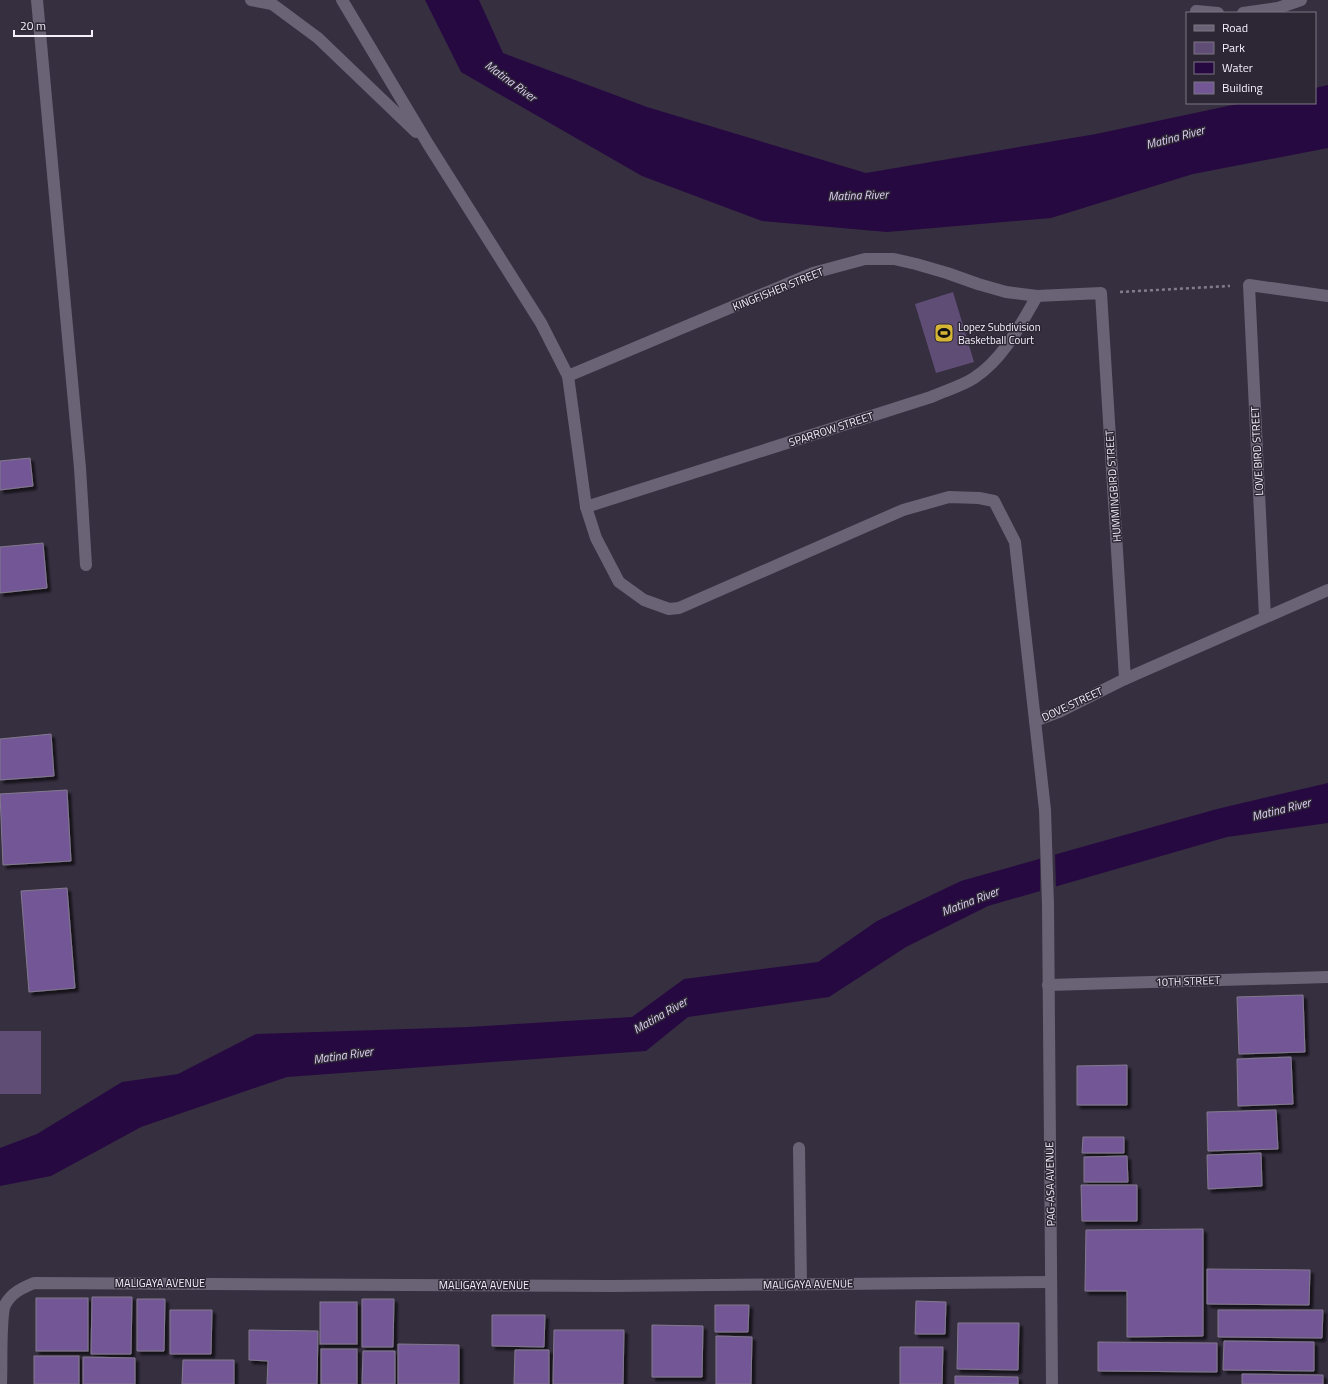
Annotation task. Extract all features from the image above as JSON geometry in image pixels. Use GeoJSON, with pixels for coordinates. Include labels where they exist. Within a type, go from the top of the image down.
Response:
{"type":"FeatureCollection","features":[{"type":"Feature","properties":{"kind":"street"},"geometry":{"type":"LineString","coordinates":[[37,0],[80,468],[86,565]]}},
{"type":"Feature","properties":{"kind":"street"},"geometry":{"type":"LineString","coordinates":[[252,0],[272,4],[318,38],[428,144]]}},
{"type":"Feature","properties":{"kind":"street"},"geometry":{"type":"LineString","coordinates":[[342,0],[428,144],[541,323],[566,372],[586,507],[596,538],[619,582],[644,600],[669,609],[679,608],[903,510],[949,497],[979,498],[994,501],[1015,542],[1035,721]]}},
{"type":"Feature","properties":{"kind":"street"},"geometry":{"type":"LineString","coordinates":[[1250,12],[1278,8],[1301,0]]}},
{"type":"Feature","properties":{"kind":"street"},"geometry":{"type":"LineString","coordinates":[[1196,11],[1207,12]]}},
{"type":"Feature","properties":{"kind":"street","name":"KINGFISHER STREET"},"geometry":{"type":"LineString","coordinates":[[566,372],[813,273],[865,259],[894,259],[947,273],[1006,292],[1037,296],[1101,293]]}},
{"type":"Feature","properties":{"kind":"street"},"geometry":{"type":"LineString","coordinates":[[1249,285],[1328,296]]}},
{"type":"Feature","properties":{"kind":"street","name":"LOVE BIRD STREET"},"geometry":{"type":"LineString","coordinates":[[1249,285],[1266,617]]}},
{"type":"Feature","properties":{"kind":"street","name":"HUMMINGBIRD STREET"},"geometry":{"type":"LineString","coordinates":[[1101,293],[1125,679]]}},
{"type":"Feature","properties":{"kind":"street","name":"SPARROW STREET"},"geometry":{"type":"LineString","coordinates":[[586,507],[931,397],[973,379],[994,361],[1018,331],[1037,296]]}},
{"type":"Feature","properties":{"kind":"street","name":"DOVE STREET"},"geometry":{"type":"LineString","coordinates":[[1048,984],[1046,833],[1035,721],[1059,712],[1125,679],[1328,590]]}},
{"type":"Feature","properties":{"kind":"street","name":"10TH STREET"},"geometry":{"type":"LineString","coordinates":[[1048,984],[1328,977]]}},
{"type":"Feature","properties":{"kind":"street","name":"PAG-ASA AVENUE"},"geometry":{"type":"LineString","coordinates":[[1048,984],[1052,1384]]}},
{"type":"Feature","properties":{"kind":"street"},"geometry":{"type":"LineString","coordinates":[[800,1148],[801,1284]]}},
{"type":"Feature","properties":{"kind":"street","name":"MALIGAYA AVENUE"},"geometry":{"type":"LineString","coordinates":[[1,1384],[2,1321],[4,1306],[11,1296],[20,1289],[34,1283],[604,1286],[1051,1282]]}},
{"type":"Feature","properties":{"kind":"path"},"geometry":{"type":"LineString","coordinates":[[1101,293],[1249,285]]}},
{"type":"Feature","properties":{"kind":"green space","name":"Lopez Subdivision Basketball Court"},"geometry":{"type":"Polygon","coordinates":[[[953,292],[974,362],[936,373],[915,304],[953,292]]]}},
{"type":"Feature","properties":{"kind":"green space"},"geometry":{"type":"Polygon","coordinates":[[[0,1031],[41,1031],[41,1094],[0,1094],[0,1031]]]}},
{"type":"Feature","properties":{"kind":"water","name":"Matina River"},"geometry":{"type":"Polygon","coordinates":[[[425,0],[479,0],[503,53],[647,107],[866,173],[1096,134],[1237,104],[1316,104],[1316,88],[1328,85],[1328,148],[1193,174],[1051,218],[887,232],[762,221],[642,176],[461,72],[425,0]]]}},
{"type":"Feature","properties":{"kind":"water","name":"Matina River"},"geometry":{"type":"Polygon","coordinates":[[[1328,783],[1328,823],[1227,837],[988,906],[906,947],[829,997],[688,1017],[646,1051],[287,1077],[141,1127],[51,1176],[0,1186],[0,1148],[37,1134],[122,1082],[178,1074],[256,1034],[468,1027],[632,1017],[684,979],[818,962],[877,921],[961,881],[1217,809],[1328,783]]]}},
{"type":"Feature","properties":{"kind":"pier"},"geometry":{"type":"Polygon","coordinates":[[[1055,853],[1056,888],[1040,893],[1040,857],[1055,853]]]}},
{"type":"Feature","properties":{"kind":"building"},"geometry":{"type":"Polygon","coordinates":[[[30,458],[33,486],[0,490],[0,461],[30,458]]]}},
{"type":"Feature","properties":{"kind":"building"},"geometry":{"type":"Polygon","coordinates":[[[43,543],[47,588],[0,593],[0,547],[43,543]]]}},
{"type":"Feature","properties":{"kind":"building"},"geometry":{"type":"Polygon","coordinates":[[[51,734],[54,776],[0,780],[0,739],[51,734]]]}},
{"type":"Feature","properties":{"kind":"building"},"geometry":{"type":"Polygon","coordinates":[[[67,790],[71,861],[3,865],[0,794],[67,790]]]}},
{"type":"Feature","properties":{"kind":"building"},"geometry":{"type":"Polygon","coordinates":[[[67,888],[75,988],[29,992],[21,891],[67,888]]]}},
{"type":"Feature","properties":{"kind":"building"},"geometry":{"type":"Polygon","coordinates":[[[1303,995],[1305,1052],[1239,1054],[1237,997],[1303,995]]]}},
{"type":"Feature","properties":{"kind":"building"},"geometry":{"type":"Polygon","coordinates":[[[1291,1057],[1293,1104],[1238,1106],[1237,1059],[1291,1057]]]}},
{"type":"Feature","properties":{"kind":"building"},"geometry":{"type":"Polygon","coordinates":[[[1127,1065],[1127,1105],[1077,1105],[1077,1066],[1127,1065]]]}},
{"type":"Feature","properties":{"kind":"building"},"geometry":{"type":"Polygon","coordinates":[[[1276,1110],[1278,1149],[1208,1151],[1207,1112],[1276,1110]]]}},
{"type":"Feature","properties":{"kind":"building"},"geometry":{"type":"Polygon","coordinates":[[[1083,1137],[1124,1137],[1124,1153],[1082,1153],[1083,1137]]]}},
{"type":"Feature","properties":{"kind":"building"},"geometry":{"type":"Polygon","coordinates":[[[1261,1153],[1262,1186],[1208,1189],[1207,1155],[1261,1153]]]}},
{"type":"Feature","properties":{"kind":"building"},"geometry":{"type":"Polygon","coordinates":[[[1127,1156],[1128,1182],[1084,1182],[1084,1157],[1127,1156]]]}},
{"type":"Feature","properties":{"kind":"building"},"geometry":{"type":"Polygon","coordinates":[[[1081,1185],[1137,1185],[1137,1221],[1082,1221],[1081,1185]]]}},
{"type":"Feature","properties":{"kind":"building"},"geometry":{"type":"Polygon","coordinates":[[[1203,1229],[1203,1336],[1127,1337],[1127,1291],[1085,1291],[1086,1230],[1203,1229]]]}},
{"type":"Feature","properties":{"kind":"building"},"geometry":{"type":"Polygon","coordinates":[[[1207,1269],[1310,1270],[1309,1305],[1207,1304],[1207,1269]]]}},
{"type":"Feature","properties":{"kind":"building"},"geometry":{"type":"Polygon","coordinates":[[[92,1297],[132,1297],[131,1354],[91,1354],[92,1297]]]}},
{"type":"Feature","properties":{"kind":"building"},"geometry":{"type":"Polygon","coordinates":[[[36,1298],[88,1298],[88,1351],[36,1351],[36,1298]]]}},
{"type":"Feature","properties":{"kind":"building"},"geometry":{"type":"Polygon","coordinates":[[[137,1299],[165,1299],[164,1351],[137,1351],[137,1299]]]}},
{"type":"Feature","properties":{"kind":"building"},"geometry":{"type":"Polygon","coordinates":[[[362,1299],[394,1299],[393,1347],[362,1347],[362,1299]]]}},
{"type":"Feature","properties":{"kind":"building"},"geometry":{"type":"Polygon","coordinates":[[[916,1301],[946,1302],[945,1334],[915,1334],[916,1301]]]}},
{"type":"Feature","properties":{"kind":"building"},"geometry":{"type":"Polygon","coordinates":[[[320,1302],[357,1302],[357,1344],[320,1344],[320,1302]]]}},
{"type":"Feature","properties":{"kind":"building"},"geometry":{"type":"Polygon","coordinates":[[[715,1305],[749,1305],[748,1332],[715,1332],[715,1305]]]}},
{"type":"Feature","properties":{"kind":"building"},"geometry":{"type":"Polygon","coordinates":[[[170,1310],[212,1310],[211,1354],[170,1354],[170,1310]]]}},
{"type":"Feature","properties":{"kind":"building"},"geometry":{"type":"Polygon","coordinates":[[[1218,1310],[1323,1310],[1322,1338],[1218,1337],[1218,1310]]]}},
{"type":"Feature","properties":{"kind":"building"},"geometry":{"type":"Polygon","coordinates":[[[492,1315],[545,1315],[544,1347],[492,1346],[492,1315]]]}},
{"type":"Feature","properties":{"kind":"building"},"geometry":{"type":"Polygon","coordinates":[[[958,1323],[1019,1323],[1018,1370],[957,1369],[958,1323]]]}},
{"type":"Feature","properties":{"kind":"building"},"geometry":{"type":"Polygon","coordinates":[[[652,1325],[703,1326],[702,1377],[652,1377],[652,1325]]]}},
{"type":"Feature","properties":{"kind":"building"},"geometry":{"type":"Polygon","coordinates":[[[249,1330],[318,1331],[317,1384],[267,1384],[268,1361],[249,1360],[249,1330]]]}},
{"type":"Feature","properties":{"kind":"building"},"geometry":{"type":"Polygon","coordinates":[[[554,1330],[624,1330],[623,1384],[553,1384],[554,1330]]]}},
{"type":"Feature","properties":{"kind":"building"},"geometry":{"type":"Polygon","coordinates":[[[716,1336],[752,1337],[751,1384],[716,1384],[716,1336]]]}},
{"type":"Feature","properties":{"kind":"building"},"geometry":{"type":"Polygon","coordinates":[[[1224,1341],[1314,1342],[1314,1371],[1223,1370],[1224,1341]]]}},
{"type":"Feature","properties":{"kind":"building"},"geometry":{"type":"Polygon","coordinates":[[[1098,1342],[1217,1343],[1217,1372],[1098,1371],[1098,1342]]]}},
{"type":"Feature","properties":{"kind":"building"},"geometry":{"type":"Polygon","coordinates":[[[398,1344],[459,1345],[459,1384],[398,1384],[398,1344]]]}},
{"type":"Feature","properties":{"kind":"building"},"geometry":{"type":"Polygon","coordinates":[[[900,1347],[943,1347],[942,1384],[900,1384],[900,1347]]]}},
{"type":"Feature","properties":{"kind":"building"},"geometry":{"type":"Polygon","coordinates":[[[321,1349],[357,1349],[357,1384],[321,1384],[321,1349]]]}},
{"type":"Feature","properties":{"kind":"building"},"geometry":{"type":"Polygon","coordinates":[[[515,1350],[549,1350],[549,1384],[514,1384],[515,1350]]]}},
{"type":"Feature","properties":{"kind":"building"},"geometry":{"type":"Polygon","coordinates":[[[363,1351],[395,1351],[395,1384],[362,1384],[363,1351]]]}},
{"type":"Feature","properties":{"kind":"building"},"geometry":{"type":"Polygon","coordinates":[[[34,1356],[79,1356],[79,1384],[34,1384],[34,1356]]]}},
{"type":"Feature","properties":{"kind":"building"},"geometry":{"type":"Polygon","coordinates":[[[83,1357],[135,1358],[135,1384],[83,1384],[83,1357]]]}},
{"type":"Feature","properties":{"kind":"building"},"geometry":{"type":"Polygon","coordinates":[[[183,1360],[234,1360],[234,1384],[182,1384],[183,1360]]]}},
{"type":"Feature","properties":{"kind":"building"},"geometry":{"type":"Polygon","coordinates":[[[1242,1374],[1323,1375],[1323,1384],[1242,1384],[1242,1374]]]}},
{"type":"Feature","properties":{"kind":"building"},"geometry":{"type":"Polygon","coordinates":[[[955,1376],[1018,1377],[1018,1384],[955,1384],[955,1376]]]}},
{"type":"Feature","properties":{"kind":"place","name":"Lopez Subdivision Basketball Court"},"geometry":{"type":"Point","coordinates":[944,333]}}]}
